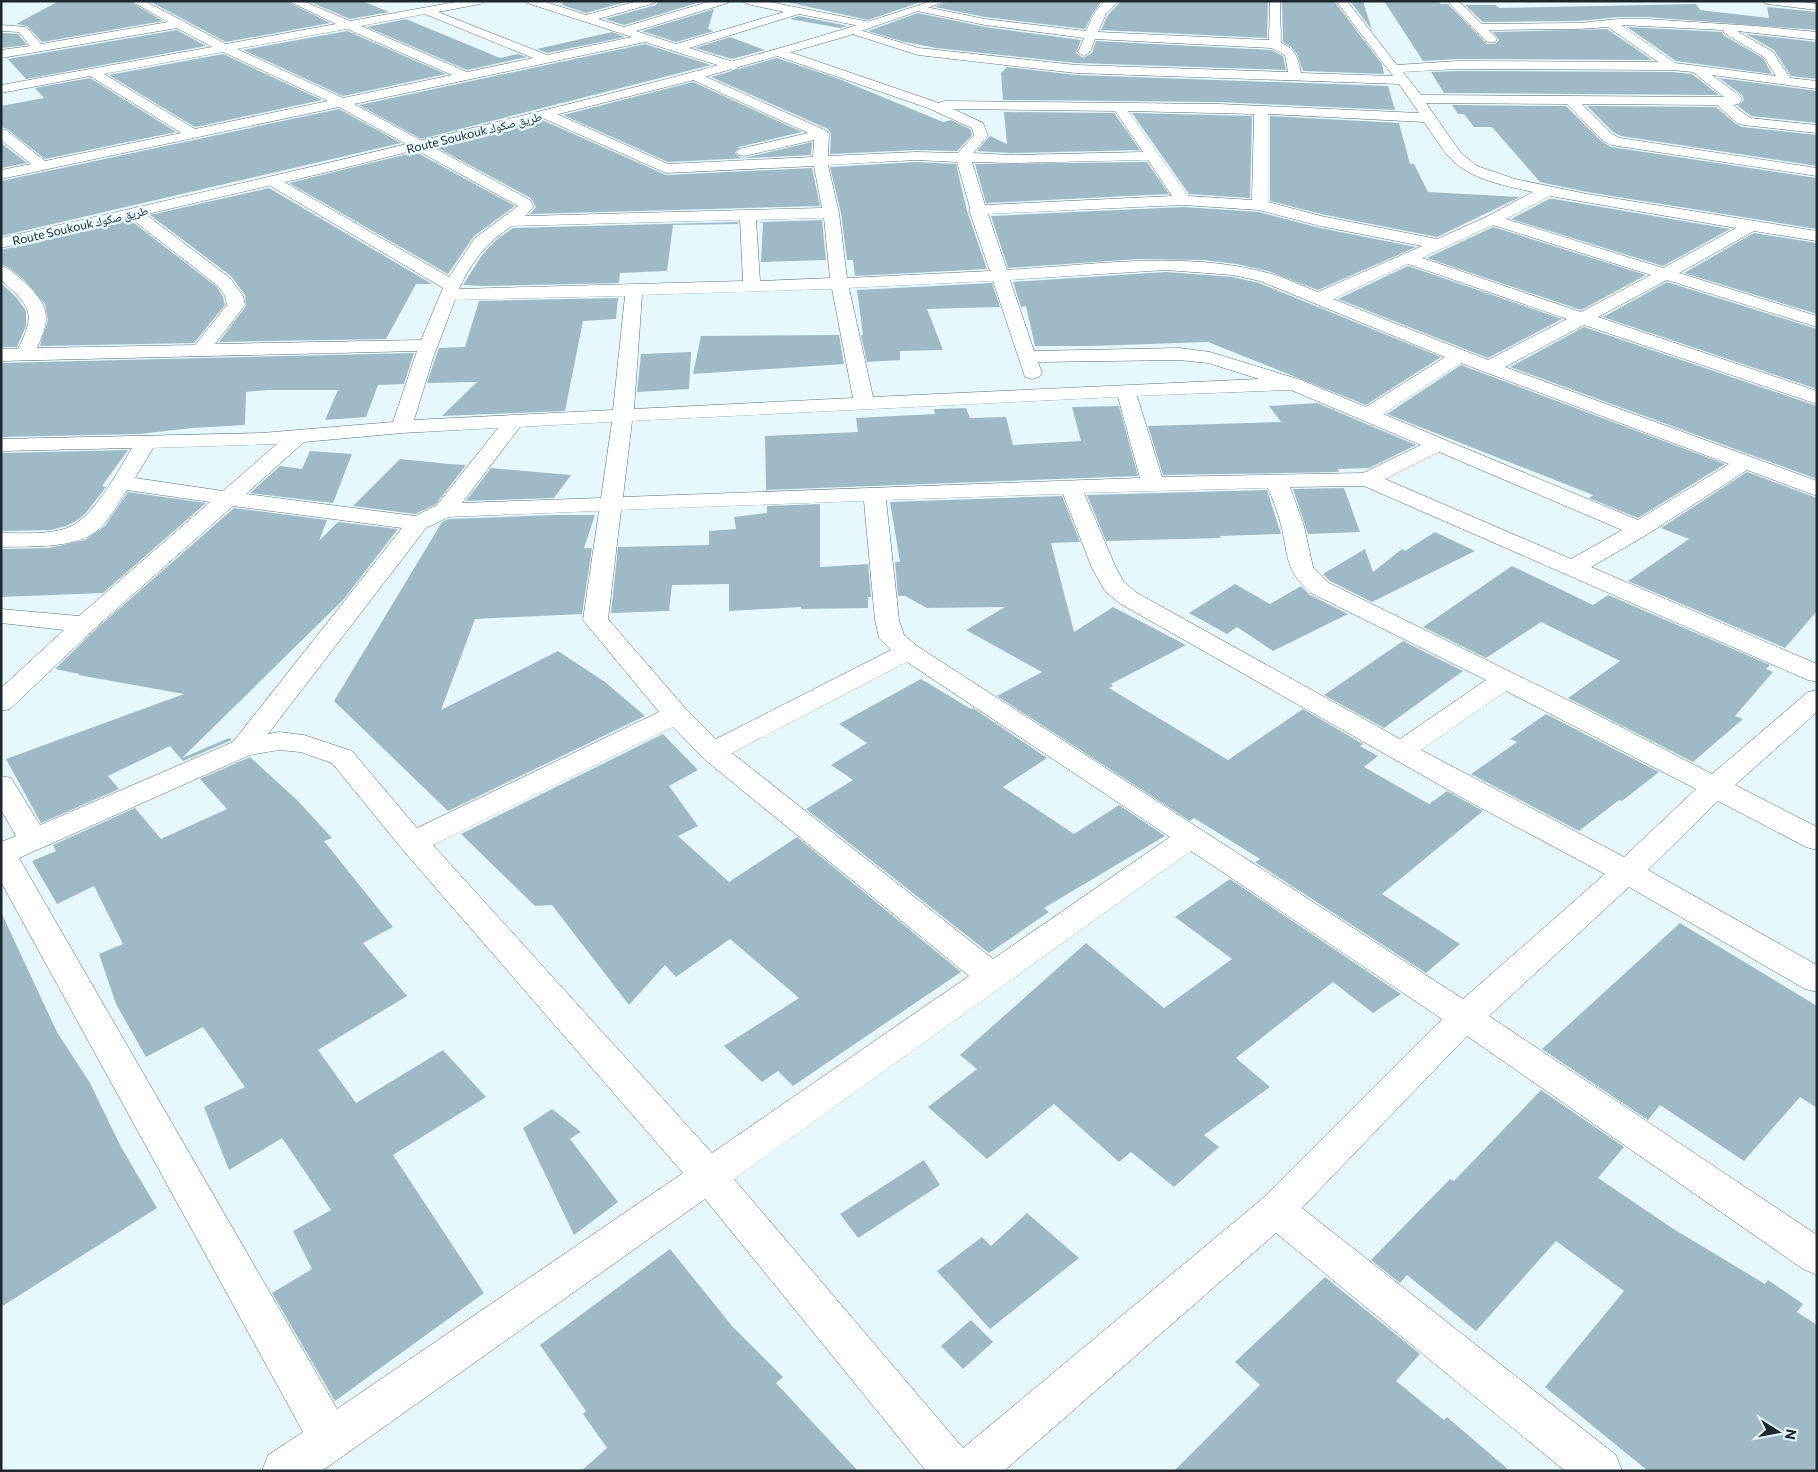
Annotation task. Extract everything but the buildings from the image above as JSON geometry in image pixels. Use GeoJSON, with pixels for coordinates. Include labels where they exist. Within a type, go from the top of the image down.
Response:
{"type":"FeatureCollection","features":[{"type":"Feature","properties":{"kind":"street"},"geometry":{"type":"LineString","coordinates":[[293,1],[465,76]]}},
{"type":"Feature","properties":{"kind":"street"},"geometry":{"type":"LineString","coordinates":[[441,1],[455,6]]}},
{"type":"Feature","properties":{"kind":"street"},"geometry":{"type":"LineString","coordinates":[[1,89],[480,1]]}},
{"type":"Feature","properties":{"kind":"street"},"geometry":{"type":"LineString","coordinates":[[531,1],[733,66]]}},
{"type":"Feature","properties":{"kind":"street"},"geometry":{"type":"LineString","coordinates":[[585,19],[651,1]]}},
{"type":"Feature","properties":{"kind":"street"},"geometry":{"type":"LineString","coordinates":[[623,31],[724,1]]}},
{"type":"Feature","properties":{"kind":"street"},"geometry":{"type":"LineString","coordinates":[[747,1],[870,25]]}},
{"type":"Feature","properties":{"kind":"street"},"geometry":{"type":"LineString","coordinates":[[773,6],[786,1]]}},
{"type":"Feature","properties":{"kind":"street","name":"Route Soukouk طريق صكوك"},"geometry":{"type":"LineString","coordinates":[[1,243],[134,214],[420,146],[695,76],[781,53],[942,1]]}},
{"type":"Feature","properties":{"kind":"street"},"geometry":{"type":"LineString","coordinates":[[1076,69],[1092,35],[1098,15],[1114,1]]}},
{"type":"Feature","properties":{"kind":"street"},"geometry":{"type":"LineString","coordinates":[[1272,44],[1276,41],[1275,1]]}},
{"type":"Feature","properties":{"kind":"street"},"geometry":{"type":"LineString","coordinates":[[1341,1],[1417,99],[1428,118],[1456,156],[1472,169],[1511,183],[1547,191],[1746,228],[1817,236]]}},
{"type":"Feature","properties":{"kind":"street"},"geometry":{"type":"LineString","coordinates":[[1452,1],[1519,66]]}},
{"type":"Feature","properties":{"kind":"street"},"geometry":{"type":"LineString","coordinates":[[1767,1],[1817,7]]}},
{"type":"Feature","properties":{"kind":"street"},"geometry":{"type":"LineString","coordinates":[[140,4],[164,3]]}},
{"type":"Feature","properties":{"kind":"street"},"geometry":{"type":"LineString","coordinates":[[140,4],[224,48],[342,103],[525,203],[526,207],[476,246],[450,291],[429,345],[402,427]]}},
{"type":"Feature","properties":{"kind":"street"},"geometry":{"type":"LineString","coordinates":[[921,9],[985,22],[1092,35],[1272,44],[1287,49],[1291,55],[1295,76]]}},
{"type":"Feature","properties":{"kind":"street"},"geometry":{"type":"LineString","coordinates":[[426,11],[546,59]]}},
{"type":"Feature","properties":{"kind":"street"},"geometry":{"type":"LineString","coordinates":[[675,48],[798,11]]}},
{"type":"Feature","properties":{"kind":"street"},"geometry":{"type":"LineString","coordinates":[[1479,27],[1580,26],[1647,22],[1717,26],[1817,36]]}},
{"type":"Feature","properties":{"kind":"street"},"geometry":{"type":"LineString","coordinates":[[1610,23],[1672,66]]}},
{"type":"Feature","properties":{"kind":"street"},"geometry":{"type":"LineString","coordinates":[[1,54],[180,24]]}},
{"type":"Feature","properties":{"kind":"street"},"geometry":{"type":"LineString","coordinates":[[1717,26],[1769,54],[1785,80]]}},
{"type":"Feature","properties":{"kind":"street"},"geometry":{"type":"LineString","coordinates":[[1,28],[22,29],[38,48]]}},
{"type":"Feature","properties":{"kind":"street"},"geometry":{"type":"LineString","coordinates":[[853,31],[918,52],[1076,69],[1295,76],[1398,75],[1448,65],[1672,66],[1817,85]]}},
{"type":"Feature","properties":{"kind":"street"},"geometry":{"type":"LineString","coordinates":[[1,175],[645,38]]}},
{"type":"Feature","properties":{"kind":"street"},"geometry":{"type":"LineString","coordinates":[[1754,45],[1781,48]]}},
{"type":"Feature","properties":{"kind":"street"},"geometry":{"type":"LineString","coordinates":[[781,53],[933,105],[974,123],[980,130],[981,136],[979,141],[963,156]]}},
{"type":"Feature","properties":{"kind":"street"},"geometry":{"type":"LineString","coordinates":[[1040,106],[1054,66]]}},
{"type":"Feature","properties":{"kind":"street"},"geometry":{"type":"LineString","coordinates":[[1417,99],[1735,100],[1695,68]]}},
{"type":"Feature","properties":{"kind":"street"},"geometry":{"type":"LineString","coordinates":[[92,72],[193,134]]}},
{"type":"Feature","properties":{"kind":"street"},"geometry":{"type":"LineString","coordinates":[[695,76],[822,134]]}},
{"type":"Feature","properties":{"kind":"street"},"geometry":{"type":"LineString","coordinates":[[1571,100],[1607,137],[1616,142],[1817,172]]}},
{"type":"Feature","properties":{"kind":"street"},"geometry":{"type":"LineString","coordinates":[[1720,101],[1742,120],[1748,122],[1817,129]]}},
{"type":"Feature","properties":{"kind":"street"},"geometry":{"type":"LineString","coordinates":[[933,105],[1118,106],[1261,110],[1428,118]]}},
{"type":"Feature","properties":{"kind":"street"},"geometry":{"type":"LineString","coordinates":[[1118,106],[1183,200]]}},
{"type":"Feature","properties":{"kind":"street"},"geometry":{"type":"LineString","coordinates":[[1260,205],[1261,110]]}},
{"type":"Feature","properties":{"kind":"street"},"geometry":{"type":"LineString","coordinates":[[545,114],[666,169],[916,156],[1011,159],[1153,156]]}},
{"type":"Feature","properties":{"kind":"street"},"geometry":{"type":"LineString","coordinates":[[1,133],[42,166]]}},
{"type":"Feature","properties":{"kind":"street"},"geometry":{"type":"LineString","coordinates":[[822,134],[820,160],[831,213],[839,282],[864,403]]}},
{"type":"Feature","properties":{"kind":"street"},"geometry":{"type":"LineString","coordinates":[[666,169],[822,134]]}},
{"type":"Feature","properties":{"kind":"street"},"geometry":{"type":"LineString","coordinates":[[963,156],[977,210],[1001,276],[1038,394]]}},
{"type":"Feature","properties":{"kind":"street"},"geometry":{"type":"LineString","coordinates":[[272,181],[450,291],[634,291],[1001,276],[1150,266],[1215,267],[1248,272],[1265,277],[1459,356],[1817,489]]}},
{"type":"Feature","properties":{"kind":"street"},"geometry":{"type":"LineString","coordinates":[[1318,299],[1492,220],[1547,191]]}},
{"type":"Feature","properties":{"kind":"street"},"geometry":{"type":"LineString","coordinates":[[977,210],[1183,200],[1260,205],[1320,221],[1438,244]]}},
{"type":"Feature","properties":{"kind":"street"},"geometry":{"type":"LineString","coordinates":[[509,220],[831,213]]}},
{"type":"Feature","properties":{"kind":"street"},"geometry":{"type":"LineString","coordinates":[[134,214],[224,282],[234,296],[236,305],[232,313],[200,352]]}},
{"type":"Feature","properties":{"kind":"street"},"geometry":{"type":"LineString","coordinates":[[748,216],[752,286]]}},
{"type":"Feature","properties":{"kind":"street"},"geometry":{"type":"LineString","coordinates":[[1492,220],[1817,322]]}},
{"type":"Feature","properties":{"kind":"street"},"geometry":{"type":"LineString","coordinates":[[1746,228],[1800,250]]}},
{"type":"Feature","properties":{"kind":"street"},"geometry":{"type":"LineString","coordinates":[[1490,367],[1664,275],[1746,228]]}},
{"type":"Feature","properties":{"kind":"street"},"geometry":{"type":"LineString","coordinates":[[1406,258],[1817,398]]}},
{"type":"Feature","properties":{"kind":"street"},"geometry":{"type":"LineString","coordinates":[[1,272],[37,305],[39,316],[36,333],[24,354]]}},
{"type":"Feature","properties":{"kind":"street"},"geometry":{"type":"LineString","coordinates":[[634,291],[623,415],[595,620],[676,715],[713,752],[992,976]]}},
{"type":"Feature","properties":{"kind":"street"},"geometry":{"type":"LineString","coordinates":[[1,355],[200,352],[429,345]]}},
{"type":"Feature","properties":{"kind":"street"},"geometry":{"type":"LineString","coordinates":[[1026,357],[1194,356],[1210,358],[1294,384],[1640,530]]}},
{"type":"Feature","properties":{"kind":"street"},"geometry":{"type":"LineString","coordinates":[[1367,415],[1459,356]]}},
{"type":"Feature","properties":{"kind":"street"},"geometry":{"type":"LineString","coordinates":[[1,445],[297,437],[402,427],[623,415],[1038,394],[1294,384]]}},
{"type":"Feature","properties":{"kind":"street"},"geometry":{"type":"LineString","coordinates":[[1126,391],[1153,484]]}},
{"type":"Feature","properties":{"kind":"street"},"geometry":{"type":"LineString","coordinates":[[445,510],[514,421]]}},
{"type":"Feature","properties":{"kind":"street"},"geometry":{"type":"LineString","coordinates":[[1,703],[85,624],[297,437]]}},
{"type":"Feature","properties":{"kind":"street"},"geometry":{"type":"LineString","coordinates":[[1,540],[56,537],[87,528],[121,482],[147,441]]}},
{"type":"Feature","properties":{"kind":"street"},"geometry":{"type":"LineString","coordinates":[[1367,479],[1438,445]]}},
{"type":"Feature","properties":{"kind":"street"},"geometry":{"type":"LineString","coordinates":[[1574,567],[1640,530],[1746,462]]}},
{"type":"Feature","properties":{"kind":"street"},"geometry":{"type":"LineString","coordinates":[[243,748],[418,523],[445,510],[1153,484],[1367,479],[1574,567],[1817,674]]}},
{"type":"Feature","properties":{"kind":"street"},"geometry":{"type":"LineString","coordinates":[[1277,481],[1292,525],[1297,557],[1309,579],[1320,588],[1817,840]]}},
{"type":"Feature","properties":{"kind":"street"},"geometry":{"type":"LineString","coordinates":[[121,482],[418,523]]}},
{"type":"Feature","properties":{"kind":"street"},"geometry":{"type":"LineString","coordinates":[[1072,487],[1104,568],[1114,586],[1128,598],[1401,751],[1627,872],[1817,980]]}},
{"type":"Feature","properties":{"kind":"street"},"geometry":{"type":"LineString","coordinates":[[874,495],[887,620],[892,638],[908,651],[1465,1017],[1817,1257]]}},
{"type":"Feature","properties":{"kind":"street"},"geometry":{"type":"LineString","coordinates":[[1,616],[85,624]]}},
{"type":"Feature","properties":{"kind":"street"},"geometry":{"type":"LineString","coordinates":[[713,752],[908,651]]}},
{"type":"Feature","properties":{"kind":"street"},"geometry":{"type":"LineString","coordinates":[[1401,751],[1504,680]]}},
{"type":"Feature","properties":{"kind":"street"},"geometry":{"type":"LineString","coordinates":[[970,1471],[1276,1210],[1465,1017],[1627,872],[1714,788],[1817,698]]}},
{"type":"Feature","properties":{"kind":"street"},"geometry":{"type":"LineString","coordinates":[[413,842],[676,715]]}},
{"type":"Feature","properties":{"kind":"street"},"geometry":{"type":"LineString","coordinates":[[330,1438],[1,854],[243,748],[279,741],[304,744],[342,757],[413,842],[709,1176],[954,1471]]}},
{"type":"Feature","properties":{"kind":"street"},"geometry":{"type":"LineString","coordinates":[[1,785],[34,841]]}},
{"type":"Feature","properties":{"kind":"street"},"geometry":{"type":"LineString","coordinates":[[284,1471],[709,1176],[1190,838]]}},
{"type":"Feature","properties":{"kind":"street"},"geometry":{"type":"LineString","coordinates":[[1276,1210],[1600,1471]]}}]}
